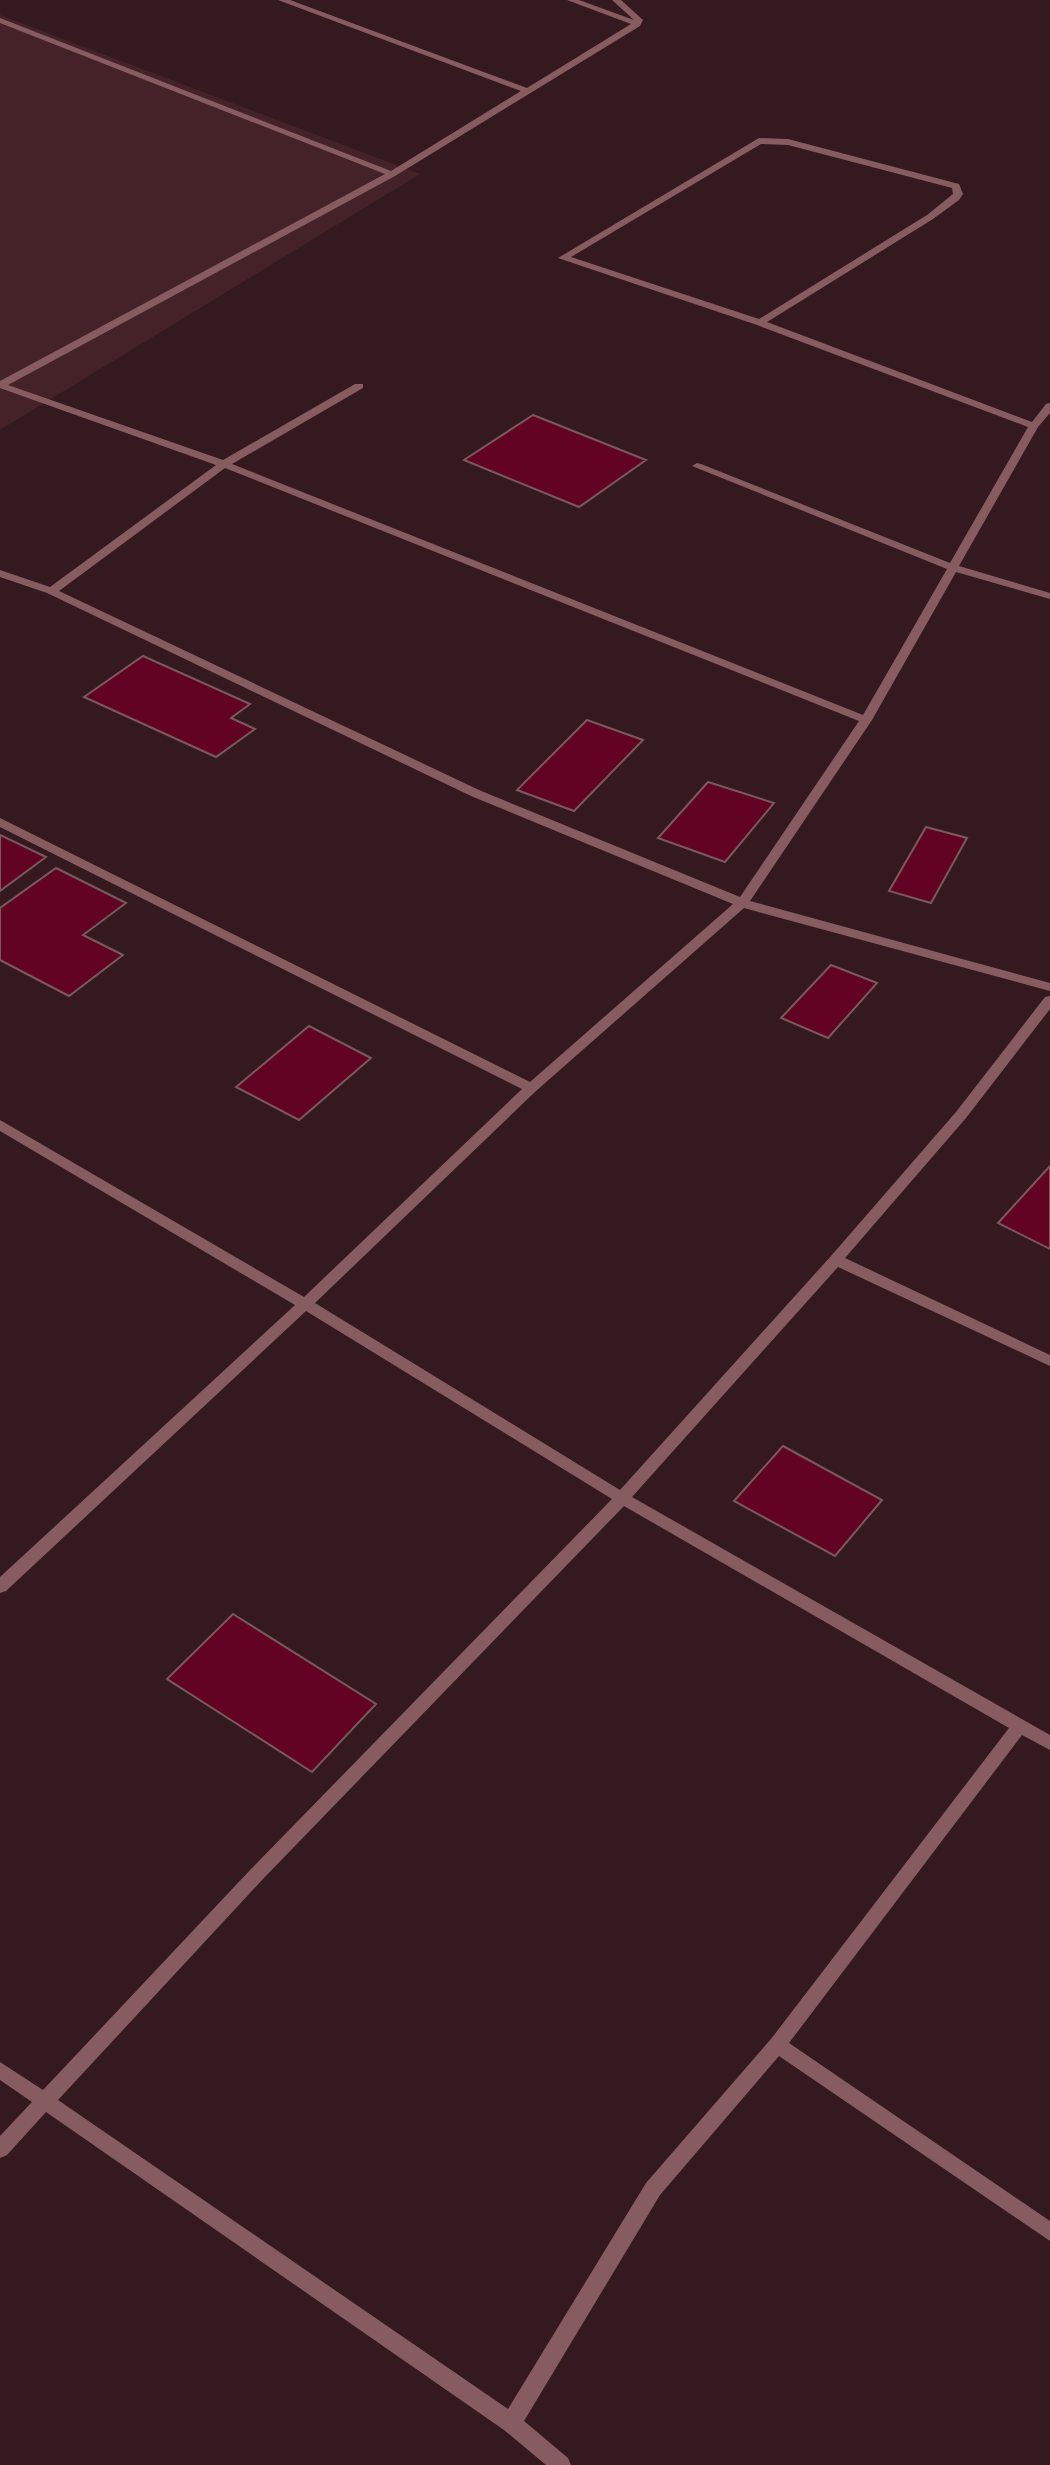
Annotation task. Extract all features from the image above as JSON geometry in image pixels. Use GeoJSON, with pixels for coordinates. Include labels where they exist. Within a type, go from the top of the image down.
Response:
{"type":"FeatureCollection","features":[{"type":"Feature","properties":{"kind":"street"},"geometry":{"type":"LineString","coordinates":[[282,0],[528,91]]}},
{"type":"Feature","properties":{"kind":"street"},"geometry":{"type":"LineString","coordinates":[[571,0],[637,24]]}},
{"type":"Feature","properties":{"kind":"street"},"geometry":{"type":"LineString","coordinates":[[616,0],[637,15],[637,24],[392,174],[0,385],[224,464],[866,720]]}},
{"type":"Feature","properties":{"kind":"street"},"geometry":{"type":"LineString","coordinates":[[0,20],[392,174]]}},
{"type":"Feature","properties":{"kind":"street"},"geometry":{"type":"LineString","coordinates":[[760,323],[930,217],[956,198],[956,186],[788,142],[759,141],[563,258],[760,323],[1034,426]]}},
{"type":"Feature","properties":{"kind":"street"},"geometry":{"type":"LineString","coordinates":[[51,591],[224,464],[359,386]]}},
{"type":"Feature","properties":{"kind":"street"},"geometry":{"type":"LineString","coordinates":[[1,1583],[305,1304],[531,1088],[742,903],[866,720],[1034,426],[1050,406]]}},
{"type":"Feature","properties":{"kind":"street"},"geometry":{"type":"LineString","coordinates":[[696,466],[954,568],[1050,596]]}},
{"type":"Feature","properties":{"kind":"street"},"geometry":{"type":"LineString","coordinates":[[0,573],[51,591],[475,793],[742,903],[1050,987]]}},
{"type":"Feature","properties":{"kind":"street"},"geometry":{"type":"LineString","coordinates":[[0,822],[531,1088]]}},
{"type":"Feature","properties":{"kind":"street"},"geometry":{"type":"LineString","coordinates":[[0,2149],[257,1874],[622,1498],[836,1260],[961,1115],[1050,1000]]}},
{"type":"Feature","properties":{"kind":"street"},"geometry":{"type":"LineString","coordinates":[[0,1125],[305,1304],[622,1498],[1050,1743]]}},
{"type":"Feature","properties":{"kind":"street"},"geometry":{"type":"LineString","coordinates":[[836,1260],[1050,1361]]}},
{"type":"Feature","properties":{"kind":"street"},"geometry":{"type":"LineString","coordinates":[[511,2423],[653,2189],[777,2045],[1020,1726]]}},
{"type":"Feature","properties":{"kind":"street"},"geometry":{"type":"LineString","coordinates":[[777,2045],[1050,2232]]}},
{"type":"Feature","properties":{"kind":"street"},"geometry":{"type":"LineString","coordinates":[[0,2070],[511,2423],[561,2465]]}},
{"type":"Feature","properties":{"kind":"shaded area"},"geometry":{"type":"Polygon","coordinates":[[[0,15],[420,174],[0,430],[0,15]]]}},
{"type":"Feature","properties":{"kind":"building"},"geometry":{"type":"Polygon","coordinates":[[[533,415],[646,460],[579,507],[464,460],[533,415]]]}},
{"type":"Feature","properties":{"kind":"building"},"geometry":{"type":"Polygon","coordinates":[[[143,656],[250,704],[231,718],[255,729],[216,757],[84,697],[143,656]]]}},
{"type":"Feature","properties":{"kind":"building"},"geometry":{"type":"Polygon","coordinates":[[[587,720],[643,740],[574,811],[517,790],[587,720]]]}},
{"type":"Feature","properties":{"kind":"building"},"geometry":{"type":"Polygon","coordinates":[[[708,782],[774,803],[725,862],[658,838],[708,782]]]}},
{"type":"Feature","properties":{"kind":"building"},"geometry":{"type":"Polygon","coordinates":[[[926,827],[967,838],[931,903],[889,891],[926,827]]]}},
{"type":"Feature","properties":{"kind":"building"},"geometry":{"type":"Polygon","coordinates":[[[0,835],[46,857],[0,891],[0,835]]]}},
{"type":"Feature","properties":{"kind":"building"},"geometry":{"type":"Polygon","coordinates":[[[56,868],[126,903],[83,935],[123,955],[69,996],[0,960],[0,908],[56,868]]]}},
{"type":"Feature","properties":{"kind":"building"},"geometry":{"type":"Polygon","coordinates":[[[831,965],[877,983],[828,1038],[781,1018],[831,965]]]}},
{"type":"Feature","properties":{"kind":"building"},"geometry":{"type":"Polygon","coordinates":[[[309,1026],[371,1058],[299,1120],[236,1087],[309,1026]]]}},
{"type":"Feature","properties":{"kind":"building"},"geometry":{"type":"Polygon","coordinates":[[[1050,1166],[1050,1249],[998,1223],[1050,1166]]]}},
{"type":"Feature","properties":{"kind":"building"},"geometry":{"type":"Polygon","coordinates":[[[783,1446],[882,1500],[835,1556],[734,1501],[783,1446]]]}},
{"type":"Feature","properties":{"kind":"building"},"geometry":{"type":"Polygon","coordinates":[[[233,1614],[376,1704],[312,1772],[167,1679],[233,1614]]]}}]}
